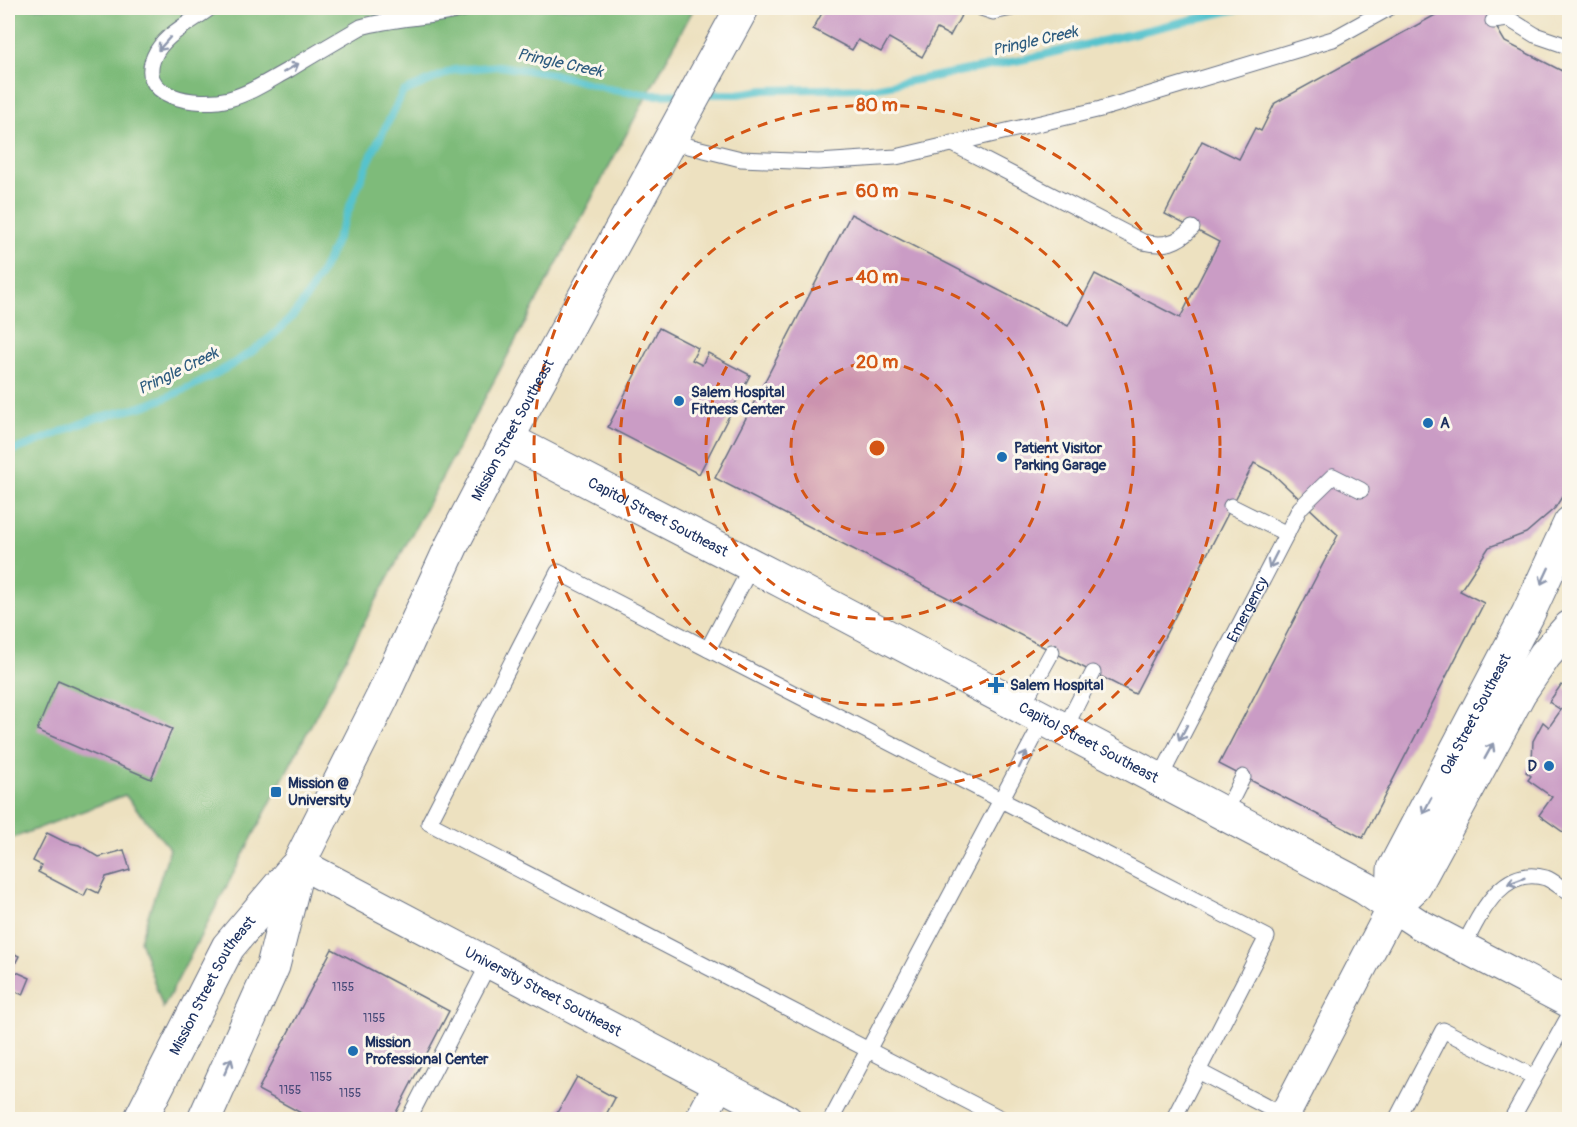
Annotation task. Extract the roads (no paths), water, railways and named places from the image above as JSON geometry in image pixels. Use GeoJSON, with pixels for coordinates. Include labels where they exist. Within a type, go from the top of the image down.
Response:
{"type":"FeatureCollection","features":[{"type":"Feature","properties":{"kind":"street","name":"Mission Street Southeast"},"geometry":{"type":"LineString","coordinates":[[204,1119],[273,966],[299,863],[382,698],[452,545],[507,439],[738,15]]}},
{"type":"Feature","properties":{"kind":"street","name":"Capitol Street Southeast"},"geometry":{"type":"LineString","coordinates":[[507,439],[752,565],[1365,888],[1419,924],[1568,1003]]}},
{"type":"Feature","properties":{"kind":"street","name":"Oak Street Southeast"},"geometry":{"type":"LineString","coordinates":[[1393,907],[1394,869],[1528,614],[1569,523]]}},
{"type":"Feature","properties":{"kind":"street","name":"Oak Street Southeast"},"geometry":{"type":"LineString","coordinates":[[1283,1118],[1393,907],[1415,886],[1520,692],[1545,655],[1569,627]]}},
{"type":"Feature","properties":{"kind":"street","name":"Mission Street Southeast"},"geometry":{"type":"LineString","coordinates":[[140,1119],[228,947],[299,863]]}},
{"type":"Feature","properties":{"kind":"street","name":"University Street Southeast"},"geometry":{"type":"LineString","coordinates":[[299,863],[788,1119]]}},
{"type":"Feature","properties":{"kind":"street"},"geometry":{"type":"LineString","coordinates":[[700,1119],[718,1084]]}},
{"type":"Feature","properties":{"kind":"lane"},"geometry":{"type":"LineString","coordinates":[[210,8],[167,38],[157,51],[151,77],[156,87],[167,94],[195,101],[211,102],[228,99],[250,92],[361,27],[379,22],[447,14],[468,8]]}},
{"type":"Feature","properties":{"kind":"lane"},"geometry":{"type":"LineString","coordinates":[[981,8],[993,12],[1012,8]]}},
{"type":"Feature","properties":{"kind":"lane"},"geometry":{"type":"LineString","coordinates":[[669,141],[741,159],[818,162],[896,156],[1101,109],[1333,39],[1389,8]]}},
{"type":"Feature","properties":{"kind":"lane"},"geometry":{"type":"LineString","coordinates":[[1493,21],[1509,19],[1535,35],[1569,47]]}},
{"type":"Feature","properties":{"kind":"lane"},"geometry":{"type":"LineString","coordinates":[[951,143],[1143,243],[1157,245],[1171,243],[1184,237],[1192,228]]}},
{"type":"Feature","properties":{"kind":"lane","name":"Emergency"},"geometry":{"type":"LineString","coordinates":[[1159,780],[1300,508],[1333,476],[1361,490]]}},
{"type":"Feature","properties":{"kind":"lane"},"geometry":{"type":"LineString","coordinates":[[1231,506],[1287,534]]}},
{"type":"Feature","properties":{"kind":"lane"},"geometry":{"type":"LineString","coordinates":[[708,649],[752,565]]}},
{"type":"Feature","properties":{"kind":"lane"},"geometry":{"type":"LineString","coordinates":[[1004,1119],[429,823],[558,572],[1267,937],[1173,1119]]}},
{"type":"Feature","properties":{"kind":"lane"},"geometry":{"type":"LineString","coordinates":[[831,1119],[1043,719],[1052,652]]}},
{"type":"Feature","properties":{"kind":"lane"},"geometry":{"type":"LineString","coordinates":[[1043,719],[1093,673]]}},
{"type":"Feature","properties":{"kind":"lane"},"geometry":{"type":"LineString","coordinates":[[1224,815],[1243,777]]}},
{"type":"Feature","properties":{"kind":"lane"},"geometry":{"type":"LineString","coordinates":[[1463,947],[1493,896],[1508,883],[1527,877],[1546,878],[1569,893]]}},
{"type":"Feature","properties":{"kind":"lane"},"geometry":{"type":"LineString","coordinates":[[408,1119],[489,963]]}},
{"type":"Feature","properties":{"kind":"lane"},"geometry":{"type":"LineString","coordinates":[[1511,1119],[1534,1077],[1568,1003]]}},
{"type":"Feature","properties":{"kind":"lane"},"geometry":{"type":"LineString","coordinates":[[1396,1119],[1443,1030],[1534,1077]]}},
{"type":"Feature","properties":{"kind":"lane"},"geometry":{"type":"LineString","coordinates":[[1198,1071],[1283,1118]]}},
{"type":"Feature","properties":{"kind":"waterway","name":"Pringle Creek"},"geometry":{"type":"LineString","coordinates":[[704,94],[737,94],[764,90],[874,88],[1021,60],[1241,8]]}},
{"type":"Feature","properties":{"kind":"waterway","name":"Pringle Creek"},"geometry":{"type":"LineString","coordinates":[[8,452],[97,418],[150,404],[189,388],[247,355],[281,328],[295,313],[317,281],[368,164],[403,92],[454,70],[499,66],[554,74],[613,90],[654,95],[686,94]]}},
{"type":"Feature","properties":{"kind":"place","name":"Salem Hospital Fitness Center"},"geometry":{"type":"Point","coordinates":[679,401]}},
{"type":"Feature","properties":{"kind":"place","name":"A"},"geometry":{"type":"Point","coordinates":[1428,423]}},
{"type":"Feature","properties":{"kind":"place","name":"Patient Visitor Parking Garage"},"geometry":{"type":"Point","coordinates":[1002,457]}},
{"type":"Feature","properties":{"kind":"place","name":"Salem Hospital"},"geometry":{"type":"Point","coordinates":[996,685]}},
{"type":"Feature","properties":{"kind":"place","name":"D"},"geometry":{"type":"Point","coordinates":[1549,766]}},
{"type":"Feature","properties":{"kind":"place","name":"Mission @ University"},"geometry":{"type":"Point","coordinates":[276,792]}},
{"type":"Feature","properties":{"kind":"place","name":"Mission Professional Center"},"geometry":{"type":"Point","coordinates":[353,1051]}}]}
